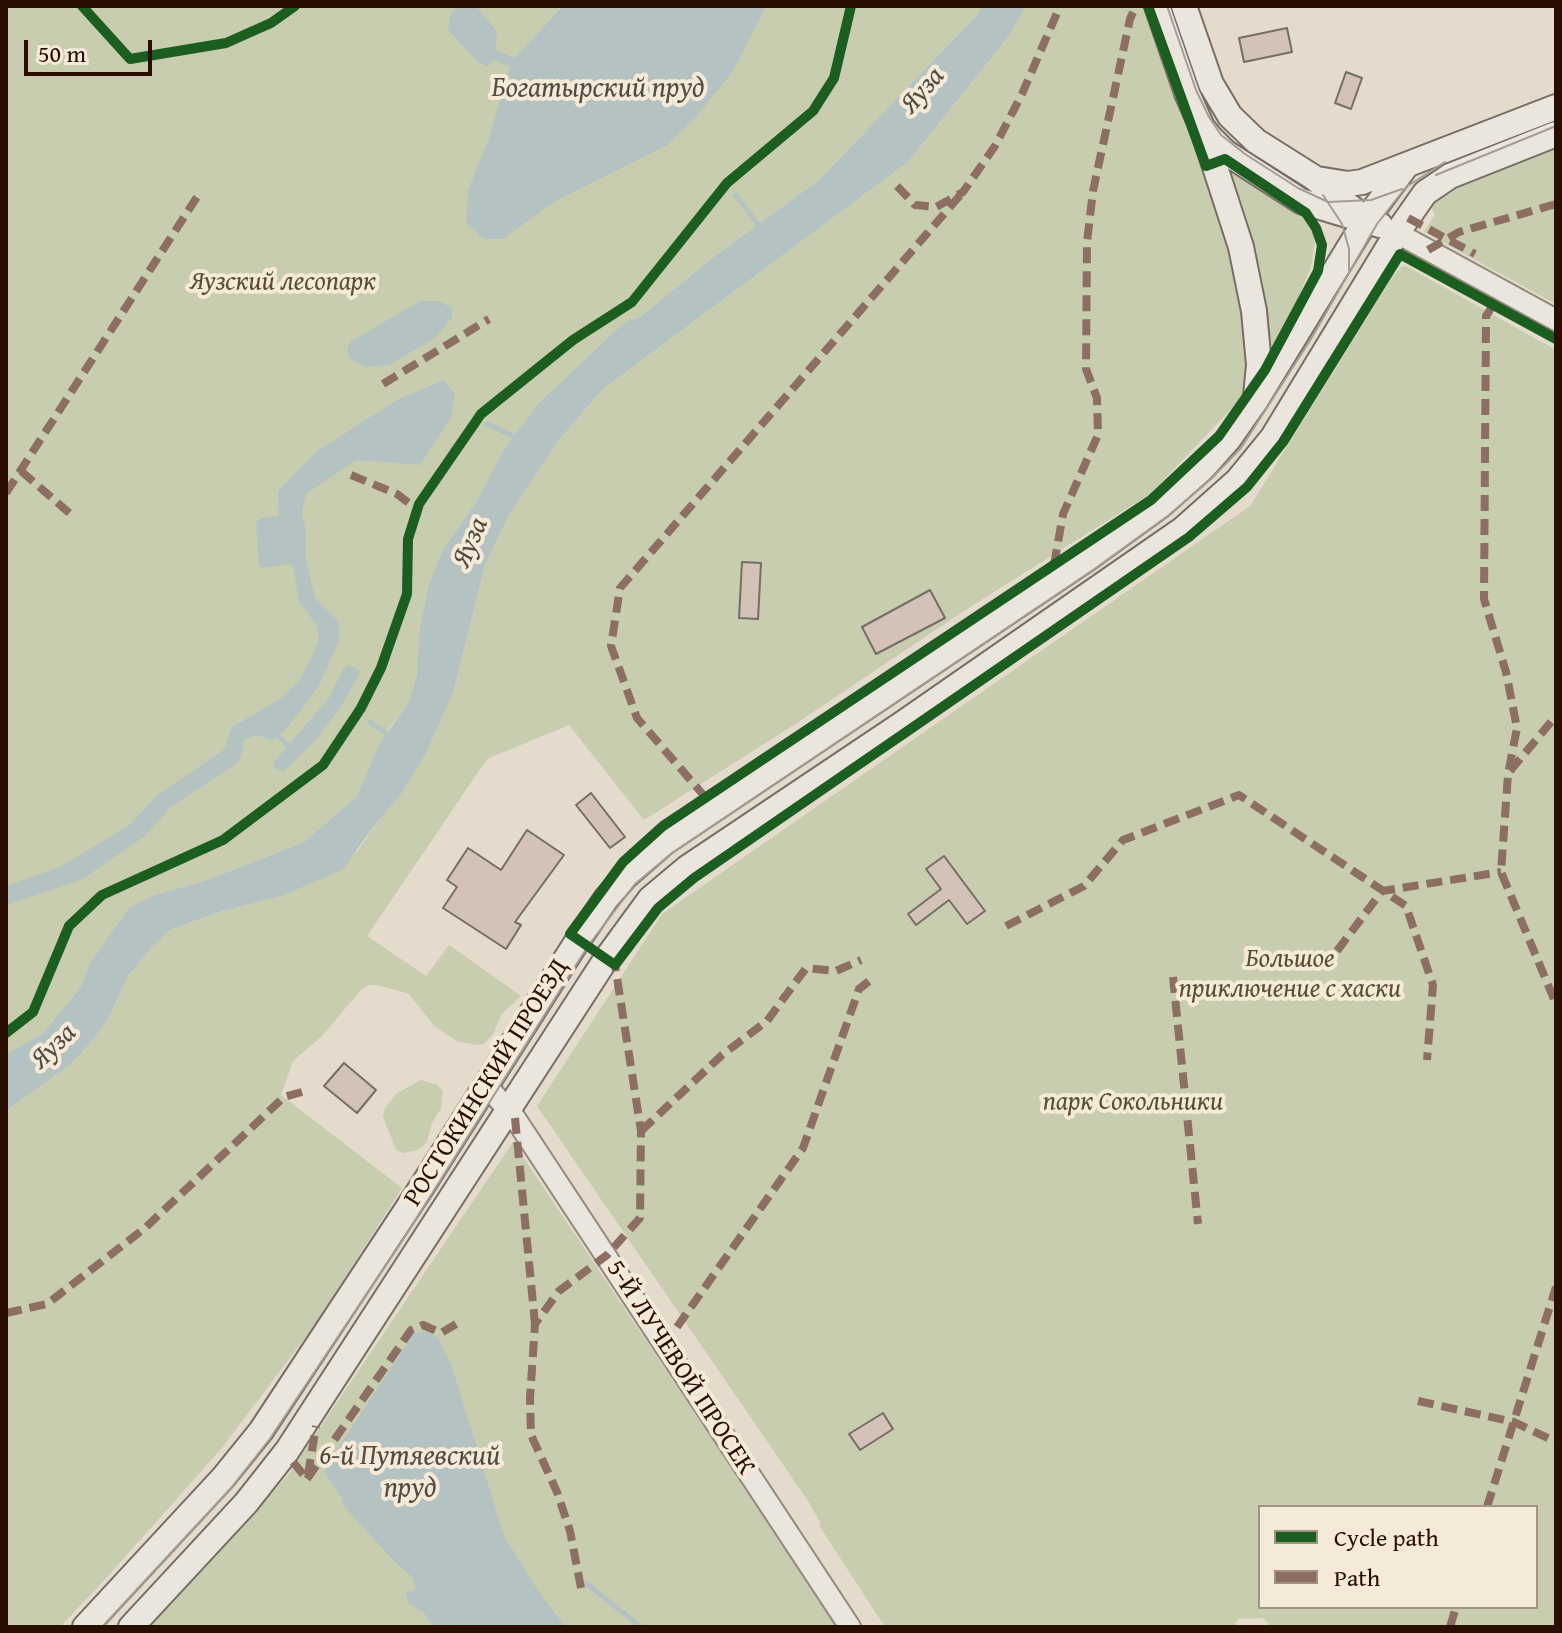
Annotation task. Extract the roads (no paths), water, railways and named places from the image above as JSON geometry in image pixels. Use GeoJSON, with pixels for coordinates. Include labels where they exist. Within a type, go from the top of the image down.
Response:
{"type":"FeatureCollection","features":[{"type":"Feature","properties":{"kind":"main road"},"geometry":{"type":"LineString","coordinates":[[1157,6],[1202,127],[1241,247],[1254,311],[1259,365],[1256,400]]}},
{"type":"Feature","properties":{"kind":"main road"},"geometry":{"type":"LineString","coordinates":[[1184,6],[1211,84],[1230,116],[1256,141],[1313,177],[1366,220]]}},
{"type":"Feature","properties":{"kind":"main road"},"geometry":{"type":"LineString","coordinates":[[1313,177],[1348,184],[1362,182],[1556,107]]}},
{"type":"Feature","properties":{"kind":"main road"},"geometry":{"type":"LineString","coordinates":[[1202,127],[1225,152],[1301,201],[1336,214],[1366,220],[1397,233]]}},
{"type":"Feature","properties":{"kind":"main road","name":"РОСТОКИНСКИЙ ПРОЕЗД"},"geometry":{"type":"LineString","coordinates":[[131,1627],[246,1503],[287,1451],[613,948],[650,899],[665,884],[1183,529],[1254,463],[1293,407],[1397,233],[1425,193],[1450,176],[1556,134]]}},
{"type":"Feature","properties":{"kind":"main road","name":"РОСТОКИНСКИЙ ПРОЕЗД"},"geometry":{"type":"LineString","coordinates":[[85,1627],[223,1478],[261,1431],[606,899],[664,843],[1087,559],[1160,506],[1202,469],[1228,440],[1256,400],[1366,220],[1406,166]]}},
{"type":"Feature","properties":{"kind":"street"},"geometry":{"type":"LineString","coordinates":[[1397,233],[1556,320]]}},
{"type":"Feature","properties":{"kind":"street","name":"5-Й ЛУЧЕВОЙ ПРОСЕК"},"geometry":{"type":"LineString","coordinates":[[487,1086],[509,1110],[607,1255],[850,1627]]}},
{"type":"Feature","properties":{"kind":"water","name":"Богатырский пруд"},"geometry":{"type":"Polygon","coordinates":[[[458,6],[476,6],[497,32],[495,50],[515,58],[563,6],[766,6],[733,71],[697,116],[666,146],[554,202],[503,239],[484,239],[466,223],[468,190],[488,141],[510,67],[493,60],[488,67],[477,61],[448,30],[451,14],[458,6]]]}},
{"type":"Feature","properties":{"kind":"water","name":"Яуза"},"geometry":{"type":"Polygon","coordinates":[[[982,6],[1026,6],[1009,36],[908,162],[603,389],[559,440],[509,515],[485,565],[453,693],[427,752],[400,796],[342,870],[284,895],[222,911],[170,930],[128,976],[108,1019],[93,1040],[71,1064],[6,1111],[6,1054],[42,1034],[80,988],[90,963],[129,908],[155,895],[207,880],[304,842],[357,796],[381,741],[408,704],[417,674],[419,632],[428,587],[442,551],[476,502],[503,451],[539,403],[625,322],[640,317],[711,259],[819,180],[977,15],[982,6]]]}},
{"type":"Feature","properties":{"kind":"water"},"geometry":{"type":"Polygon","coordinates":[[[420,301],[439,301],[452,308],[452,317],[436,337],[390,365],[367,367],[351,360],[347,350],[350,342],[420,301]]]}},
{"type":"Feature","properties":{"kind":"water"},"geometry":{"type":"Polygon","coordinates":[[[444,380],[455,394],[451,418],[420,465],[356,460],[306,494],[302,513],[306,531],[306,559],[315,598],[339,622],[339,640],[319,686],[287,728],[272,740],[257,735],[245,739],[239,762],[171,807],[145,836],[81,880],[6,905],[6,886],[62,866],[131,824],[155,797],[225,749],[231,728],[280,699],[298,682],[313,656],[319,637],[317,626],[299,601],[293,566],[263,568],[259,565],[256,522],[261,518],[279,516],[278,491],[316,452],[397,400],[444,380]]]}},
{"type":"Feature","properties":{"kind":"water"},"geometry":{"type":"Polygon","coordinates":[[[349,665],[359,670],[343,703],[315,741],[284,771],[274,768],[274,762],[329,698],[343,669],[349,665]]]}},
{"type":"Feature","properties":{"kind":"water","name":"6-й Путяевский пруд"},"geometry":{"type":"Polygon","coordinates":[[[427,1331],[438,1338],[452,1367],[504,1536],[541,1595],[566,1627],[434,1627],[424,1613],[409,1604],[406,1592],[416,1589],[413,1578],[343,1505],[342,1498],[328,1478],[325,1471],[328,1463],[395,1362],[414,1334],[427,1331]]]}},
{"type":"Feature","properties":{"kind":"waterway"},"geometry":{"type":"LineString","coordinates":[[736,195],[762,230]]}},
{"type":"Feature","properties":{"kind":"waterway"},"geometry":{"type":"LineString","coordinates":[[487,424],[518,438]]}},
{"type":"Feature","properties":{"kind":"waterway"},"geometry":{"type":"LineString","coordinates":[[370,722],[389,735]]}},
{"type":"Feature","properties":{"kind":"waterway"},"geometry":{"type":"LineString","coordinates":[[274,732],[294,747]]}},
{"type":"Feature","properties":{"kind":"waterway"},"geometry":{"type":"LineString","coordinates":[[587,1584],[641,1627]]}},
{"type":"Feature","properties":{"kind":"tram line"},"geometry":{"type":"LineString","coordinates":[[1167,6],[1196,90],[1209,117],[1221,135],[1245,154],[1298,188],[1328,202],[1371,200],[1402,189]]}},
{"type":"Feature","properties":{"kind":"tram line"},"geometry":{"type":"LineString","coordinates":[[1436,175],[1556,126]]}},
{"type":"Feature","properties":{"kind":"tram line"},"geometry":{"type":"LineString","coordinates":[[102,1627],[231,1488],[269,1440],[402,1241],[588,946],[635,884],[672,853],[1093,570],[1169,515],[1211,479],[1241,448],[1311,339],[1377,224],[1406,187],[1445,162]]}},
{"type":"Feature","properties":{"kind":"tram line"},"geometry":{"type":"LineString","coordinates":[[1323,195],[1342,224],[1349,249],[1349,273]]}},
{"type":"Feature","properties":{"kind":"park label","name":"Яузский лесопарк"},"geometry":{"type":"Point","coordinates":[283,282]}},
{"type":"Feature","properties":{"kind":"park label","name":"Большое приключение с хаски"},"geometry":{"type":"Point","coordinates":[1290,974]}},
{"type":"Feature","properties":{"kind":"park label","name":"парк Сокольники"},"geometry":{"type":"Point","coordinates":[1133,1102]}}]}
